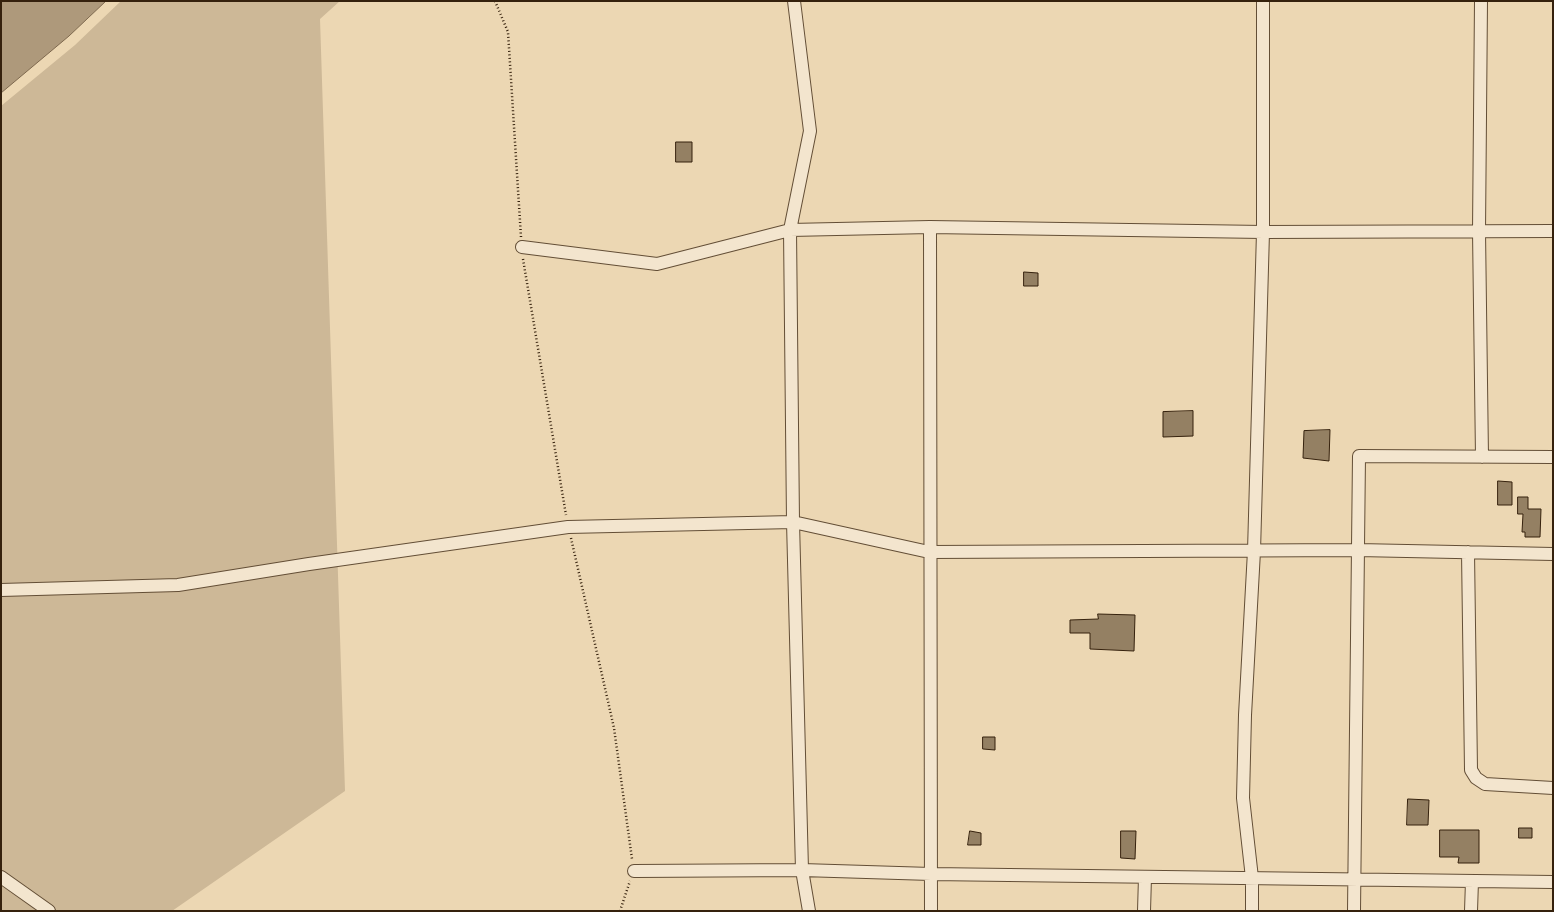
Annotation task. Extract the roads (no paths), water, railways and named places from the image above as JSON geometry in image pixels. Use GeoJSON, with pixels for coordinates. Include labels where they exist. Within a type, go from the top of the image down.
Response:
{"type":"FeatureCollection","features":[{"type":"Feature","properties":{"kind":"street"},"geometry":{"type":"LineString","coordinates":[[794,1],[810,131],[790,230],[802,870],[809,911]]}},
{"type":"Feature","properties":{"kind":"street"},"geometry":{"type":"LineString","coordinates":[[1252,911],[1252,878],[1243,798],[1245,716],[1254,551],[1263,232],[1263,1]]}},
{"type":"Feature","properties":{"kind":"street"},"geometry":{"type":"LineString","coordinates":[[1481,1],[1479,231],[1482,457]]}},
{"type":"Feature","properties":{"kind":"street"},"geometry":{"type":"LineString","coordinates":[[930,227],[931,911]]}},
{"type":"Feature","properties":{"kind":"street"},"geometry":{"type":"LineString","coordinates":[[522,247],[657,264],[790,230],[930,227],[1263,232],[1553,231]]}},
{"type":"Feature","properties":{"kind":"street"},"geometry":{"type":"LineString","coordinates":[[1354,911],[1359,456],[1553,458]]}},
{"type":"Feature","properties":{"kind":"street"},"geometry":{"type":"LineString","coordinates":[[1,590],[178,585],[309,564],[568,527],[794,522],[930,552],[1358,550],[1553,554]]}},
{"type":"Feature","properties":{"kind":"street"},"geometry":{"type":"LineString","coordinates":[[1468,552],[1472,770],[1476,778],[1485,784],[1553,788]]}},
{"type":"Feature","properties":{"kind":"street"},"geometry":{"type":"LineString","coordinates":[[634,871],[802,870],[931,874],[1553,882]]}},
{"type":"Feature","properties":{"kind":"street"},"geometry":{"type":"LineString","coordinates":[[1,877],[50,911]]}},
{"type":"Feature","properties":{"kind":"street"},"geometry":{"type":"LineString","coordinates":[[1144,911],[1145,877]]}},
{"type":"Feature","properties":{"kind":"street"},"geometry":{"type":"LineString","coordinates":[[1471,911],[1472,881]]}}]}
